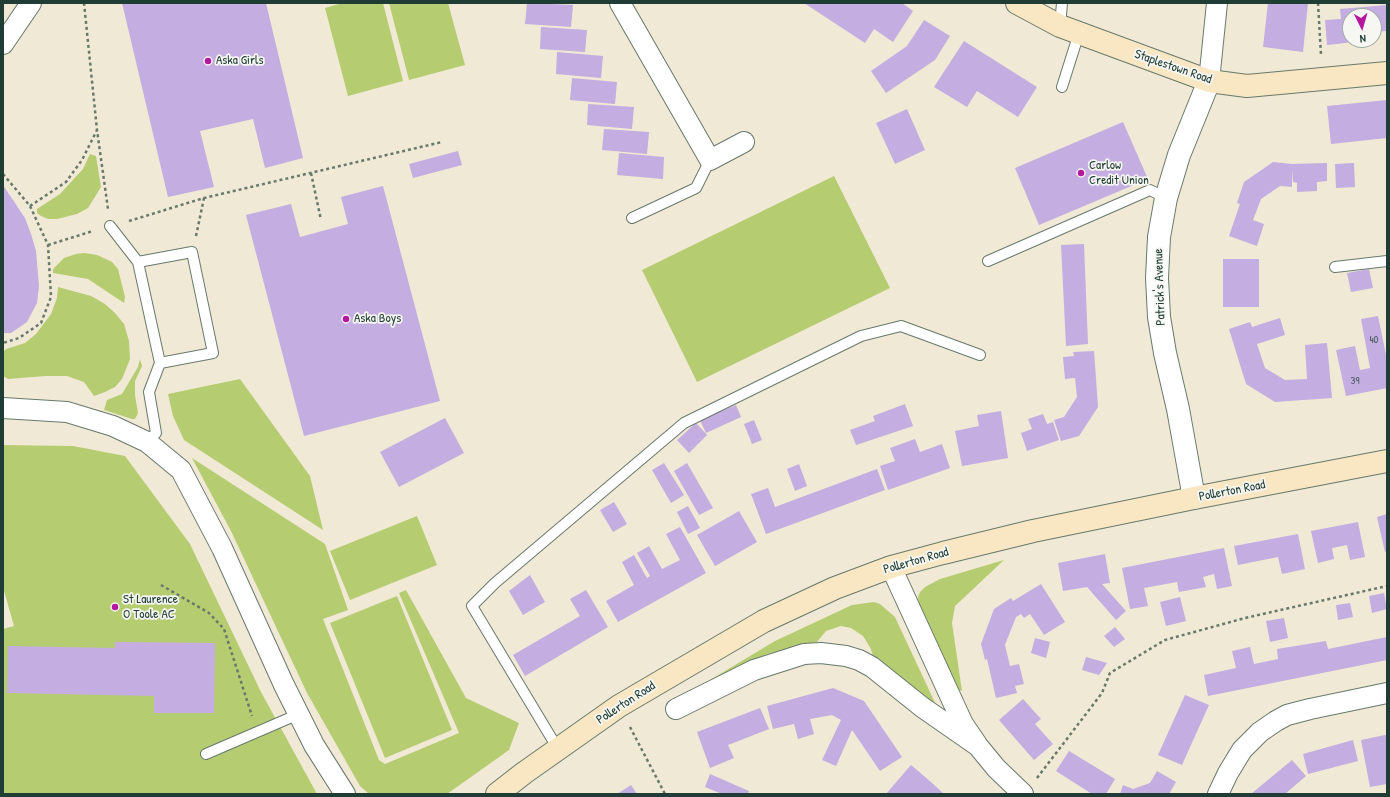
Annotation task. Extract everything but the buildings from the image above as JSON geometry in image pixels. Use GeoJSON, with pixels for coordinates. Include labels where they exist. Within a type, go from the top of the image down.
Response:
{"type":"FeatureCollection","features":[{"type":"Feature","properties":{"kind":"main road","name":"Staplestown Road"},"geometry":{"type":"LineString","coordinates":[[1017,3],[1069,30],[1209,81],[1248,86],[1323,80],[1387,72]]}},
{"type":"Feature","properties":{"kind":"main road","name":"Pollerton Road"},"geometry":{"type":"LineString","coordinates":[[498,794],[618,706],[764,621],[835,588],[891,567],[943,552],[1033,531],[1387,460]]}},
{"type":"Feature","properties":{"kind":"street"},"geometry":{"type":"LineString","coordinates":[[3,44],[31,3]]}},
{"type":"Feature","properties":{"kind":"street"},"geometry":{"type":"LineString","coordinates":[[620,3],[710,160],[744,142]]}},
{"type":"Feature","properties":{"kind":"street"},"geometry":{"type":"LineString","coordinates":[[1209,81],[1217,3]]}},
{"type":"Feature","properties":{"kind":"street","name":"Patrick's Avenue"},"geometry":{"type":"LineString","coordinates":[[1194,498],[1159,317],[1157,278],[1159,238],[1166,198],[1179,156],[1209,81]]}},
{"type":"Feature","properties":{"kind":"street"},"geometry":{"type":"LineString","coordinates":[[3,408],[67,412],[113,426],[147,442],[181,470],[222,548],[284,685],[314,745],[345,794]]}},
{"type":"Feature","properties":{"kind":"street"},"geometry":{"type":"LineString","coordinates":[[891,567],[963,724],[978,746],[996,768],[1028,788]]}},
{"type":"Feature","properties":{"kind":"street"},"geometry":{"type":"LineString","coordinates":[[676,709],[754,670],[804,654],[833,654],[859,660],[872,667],[922,707],[978,746]]}},
{"type":"Feature","properties":{"kind":"street"},"geometry":{"type":"LineString","coordinates":[[1218,794],[1228,773],[1242,750],[1260,732],[1276,720],[1287,715],[1310,709],[1387,693]]}},
{"type":"Feature","properties":{"kind":"lane"},"geometry":{"type":"LineString","coordinates":[[1062,3],[1069,30],[1062,87]]}},
{"type":"Feature","properties":{"kind":"lane"},"geometry":{"type":"LineString","coordinates":[[632,218],[696,188],[710,160]]}},
{"type":"Feature","properties":{"kind":"lane"},"geometry":{"type":"LineString","coordinates":[[988,261],[1150,190],[1166,198]]}},
{"type":"Feature","properties":{"kind":"lane"},"geometry":{"type":"LineString","coordinates":[[110,226],[138,262],[160,363],[149,392],[156,433],[147,442]]}},
{"type":"Feature","properties":{"kind":"lane"},"geometry":{"type":"LineString","coordinates":[[138,262],[192,252],[213,353],[160,363]]}},
{"type":"Feature","properties":{"kind":"lane"},"geometry":{"type":"LineString","coordinates":[[1335,267],[1387,261]]}},
{"type":"Feature","properties":{"kind":"lane"},"geometry":{"type":"LineString","coordinates":[[558,749],[472,606],[495,584],[684,423],[861,336],[901,326],[980,355]]}},
{"type":"Feature","properties":{"kind":"lane"},"geometry":{"type":"LineString","coordinates":[[206,754],[299,714]]}},
{"type":"Feature","properties":{"kind":"path"},"geometry":{"type":"LineString","coordinates":[[84,3],[97,130],[110,226]]}},
{"type":"Feature","properties":{"kind":"path"},"geometry":{"type":"LineString","coordinates":[[1318,3],[1323,80]]}},
{"type":"Feature","properties":{"kind":"path"},"geometry":{"type":"LineString","coordinates":[[30,206],[66,182],[82,160],[97,130]]}},
{"type":"Feature","properties":{"kind":"path"},"geometry":{"type":"LineString","coordinates":[[48,245],[204,198],[442,142]]}},
{"type":"Feature","properties":{"kind":"path"},"geometry":{"type":"LineString","coordinates":[[311,173],[321,220]]}},
{"type":"Feature","properties":{"kind":"path"},"geometry":{"type":"LineString","coordinates":[[3,174],[30,206],[48,245],[51,297],[41,323],[19,338],[3,343]]}},
{"type":"Feature","properties":{"kind":"path"},"geometry":{"type":"LineString","coordinates":[[192,252],[204,198]]}},
{"type":"Feature","properties":{"kind":"path"},"geometry":{"type":"LineString","coordinates":[[161,585],[209,613],[224,630],[257,732]]}},
{"type":"Feature","properties":{"kind":"path"},"geometry":{"type":"LineString","coordinates":[[1028,788],[1102,693],[1110,672],[1165,640],[1245,618],[1387,586]]}},
{"type":"Feature","properties":{"kind":"path"},"geometry":{"type":"LineString","coordinates":[[618,706],[665,794]]}},
{"type":"Feature","properties":{"kind":"green space"},"geometry":{"type":"Polygon","coordinates":[[[343,3],[383,3],[403,81],[348,96],[325,8],[343,3]]]}},
{"type":"Feature","properties":{"kind":"green space"},"geometry":{"type":"Polygon","coordinates":[[[389,3],[448,3],[465,65],[409,80],[389,3]]]}},
{"type":"Feature","properties":{"kind":"green space"},"geometry":{"type":"Polygon","coordinates":[[[90,154],[96,156],[101,187],[88,208],[77,214],[57,219],[48,219],[37,213],[37,209],[60,194],[83,169],[90,154]]]}},
{"type":"Feature","properties":{"kind":"green space"},"geometry":{"type":"Polygon","coordinates":[[[834,176],[890,288],[697,382],[642,270],[834,176]]]}},
{"type":"Feature","properties":{"kind":"green space"},"geometry":{"type":"Polygon","coordinates":[[[84,253],[97,255],[108,260],[118,269],[125,297],[124,303],[88,279],[53,273],[54,268],[64,258],[84,253]]]}},
{"type":"Feature","properties":{"kind":"green space"},"geometry":{"type":"Polygon","coordinates":[[[58,287],[91,296],[105,304],[124,324],[129,341],[130,359],[122,379],[115,387],[94,396],[84,382],[67,376],[8,379],[3,376],[3,352],[6,349],[25,343],[36,334],[51,314],[57,298],[58,287]]]}},
{"type":"Feature","properties":{"kind":"green space"},"geometry":{"type":"Polygon","coordinates":[[[140,359],[142,366],[135,381],[135,395],[138,413],[135,419],[104,410],[107,400],[122,394],[138,367],[140,359]]]}},
{"type":"Feature","properties":{"kind":"green space"},"geometry":{"type":"Polygon","coordinates":[[[240,379],[310,476],[323,530],[184,440],[173,416],[168,394],[240,379]]]}},
{"type":"Feature","properties":{"kind":"green space","name":"St Laurence O Toole AC"},"geometry":{"type":"Polygon","coordinates":[[[3,445],[73,446],[125,456],[190,544],[261,692],[317,794],[3,794],[3,629],[14,626],[3,587],[3,445]]]}},
{"type":"Feature","properties":{"kind":"green space"},"geometry":{"type":"Polygon","coordinates":[[[192,458],[325,544],[348,610],[323,619],[379,760],[385,764],[459,733],[399,593],[406,590],[466,698],[519,723],[509,750],[447,794],[369,794],[360,786],[307,693],[231,531],[192,458]]]}},
{"type":"Feature","properties":{"kind":"green space"},"geometry":{"type":"Polygon","coordinates":[[[417,516],[437,565],[350,600],[330,551],[417,516]]]}},
{"type":"Feature","properties":{"kind":"green space"},"geometry":{"type":"Polygon","coordinates":[[[1004,560],[955,606],[952,623],[962,691],[955,689],[919,611],[918,597],[920,592],[925,587],[940,579],[1004,560]]]}},
{"type":"Feature","properties":{"kind":"green space"},"geometry":{"type":"Polygon","coordinates":[[[397,596],[452,730],[385,758],[330,623],[397,596]]]}},
{"type":"Feature","properties":{"kind":"green space"},"geometry":{"type":"Polygon","coordinates":[[[874,602],[880,604],[895,617],[936,705],[874,660],[871,649],[863,636],[851,628],[841,626],[826,631],[817,642],[807,646],[767,654],[675,701],[775,641],[852,605],[874,602]]]}},
{"type":"Feature","properties":{"kind":"place","name":"Aska Girls"},"geometry":{"type":"Point","coordinates":[208,61]}},
{"type":"Feature","properties":{"kind":"place","name":"Carlow Credit Union"},"geometry":{"type":"Point","coordinates":[1081,173]}},
{"type":"Feature","properties":{"kind":"place","name":"Aska Boys"},"geometry":{"type":"Point","coordinates":[346,319]}},
{"type":"Feature","properties":{"kind":"place","name":"St Laurence O Toole AC"},"geometry":{"type":"Point","coordinates":[115,607]}}]}
